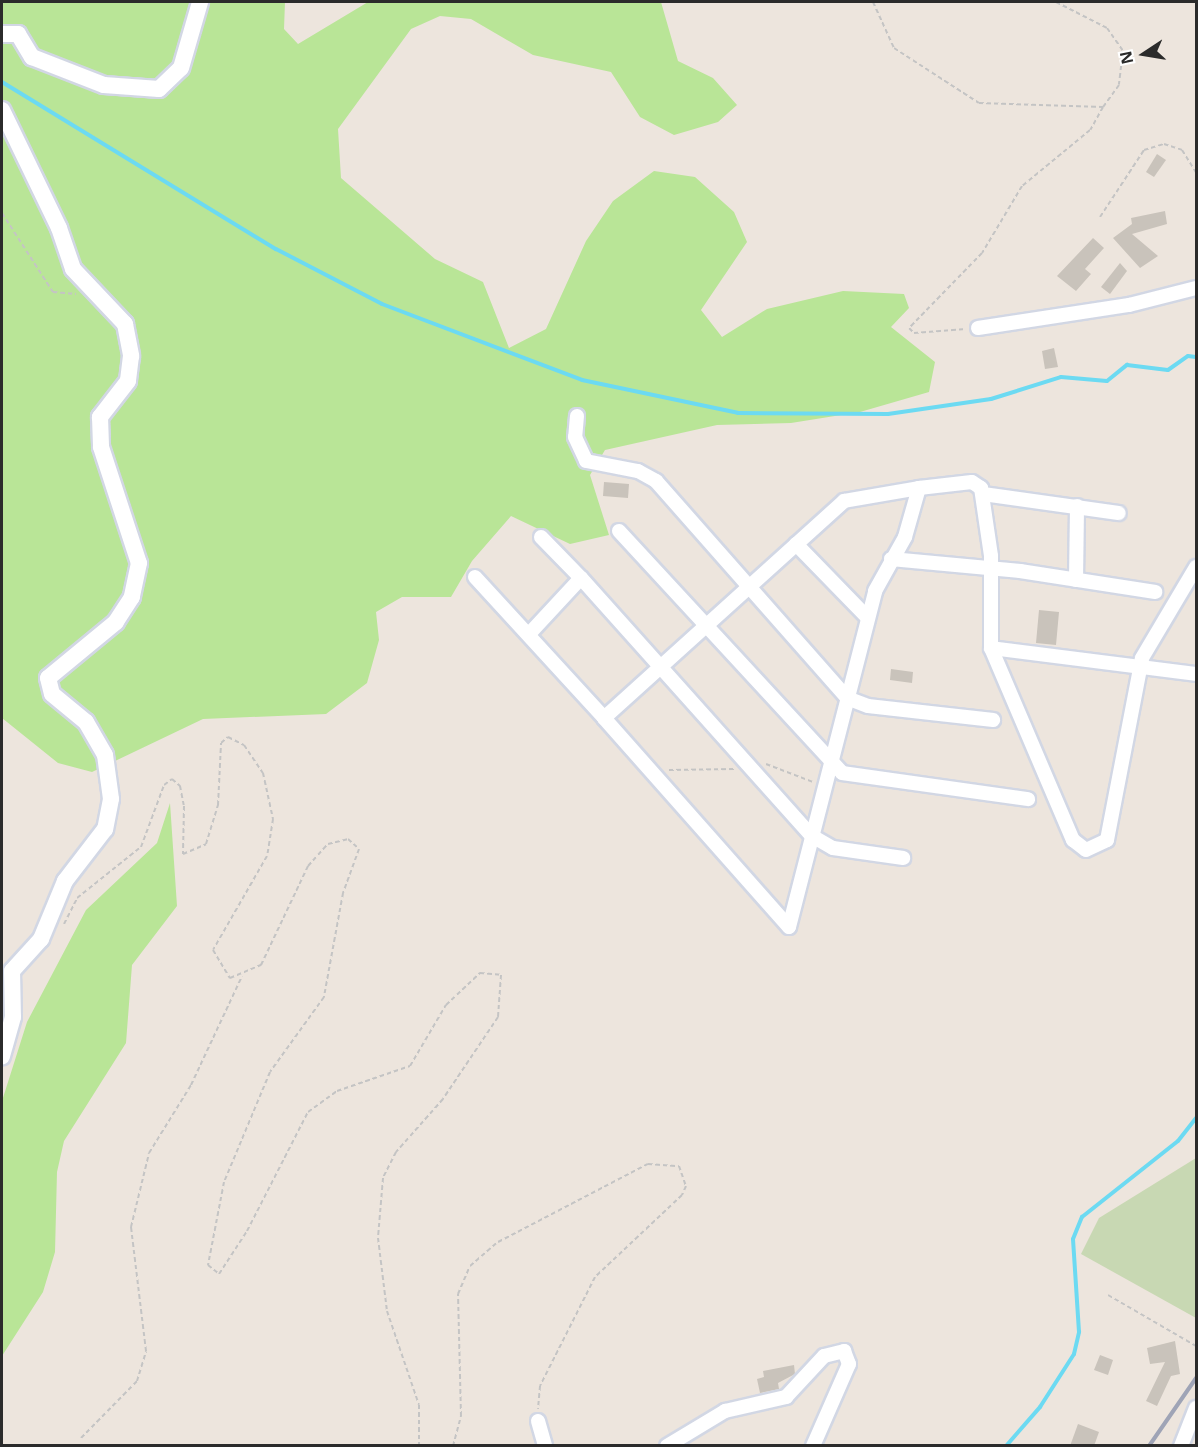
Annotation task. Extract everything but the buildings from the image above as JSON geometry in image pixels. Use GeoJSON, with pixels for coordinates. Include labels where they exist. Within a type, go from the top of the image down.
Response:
{"type":"FeatureCollection","features":[{"type":"Feature","properties":{"kind":"street"},"geometry":{"type":"LineString","coordinates":[[2,34],[18,34],[32,57],[104,85],[159,89],[181,68],[200,2]]}},
{"type":"Feature","properties":{"kind":"street"},"geometry":{"type":"LineString","coordinates":[[2,110],[59,228],[73,269],[103,298],[125,324],[131,356],[128,381],[100,417],[106,472],[134,539],[138,580],[116,622],[48,682],[52,694],[86,722],[105,755],[111,800],[105,829],[65,881],[41,939],[12,971],[13,1017],[2,1056]]}},
{"type":"Feature","properties":{"kind":"street"},"geometry":{"type":"LineString","coordinates":[[978,328],[1129,305],[1197,288]]}},
{"type":"Feature","properties":{"kind":"street"},"geometry":{"type":"LineString","coordinates":[[577,416],[575,437],[586,461],[638,471],[656,481],[751,584],[847,698],[868,706],[993,720]]}},
{"type":"Feature","properties":{"kind":"street"},"geometry":{"type":"LineString","coordinates":[[604,718],[709,626],[751,584],[844,501],[919,488],[972,482],[983,494],[991,568],[991,648],[1073,840],[1086,850],[1107,840],[1141,663],[1197,567]]}},
{"type":"Feature","properties":{"kind":"street"},"geometry":{"type":"LineString","coordinates":[[475,577],[530,633],[789,927],[868,618],[891,559],[906,537],[919,488]]}},
{"type":"Feature","properties":{"kind":"street"},"geometry":{"type":"LineString","coordinates":[[983,494],[1119,513]]}},
{"type":"Feature","properties":{"kind":"street"},"geometry":{"type":"LineString","coordinates":[[1076,580],[1077,506]]}},
{"type":"Feature","properties":{"kind":"street"},"geometry":{"type":"LineString","coordinates":[[619,531],[709,626],[830,763],[856,777],[1028,799]]}},
{"type":"Feature","properties":{"kind":"street"},"geometry":{"type":"LineString","coordinates":[[541,537],[663,667],[812,836],[833,848],[903,858]]}},
{"type":"Feature","properties":{"kind":"street"},"geometry":{"type":"LineString","coordinates":[[796,544],[868,618]]}},
{"type":"Feature","properties":{"kind":"street"},"geometry":{"type":"LineString","coordinates":[[891,559],[991,568],[1155,592]]}},
{"type":"Feature","properties":{"kind":"street"},"geometry":{"type":"LineString","coordinates":[[530,633],[581,578]]}},
{"type":"Feature","properties":{"kind":"street"},"geometry":{"type":"LineString","coordinates":[[991,648],[1141,663],[1197,674]]}},
{"type":"Feature","properties":{"kind":"street"},"geometry":{"type":"LineString","coordinates":[[667,1446],[725,1412],[780,1400],[796,1390],[824,1356],[844,1351],[849,1364],[813,1446]]}},
{"type":"Feature","properties":{"kind":"street"},"geometry":{"type":"LineString","coordinates":[[1181,1446],[1197,1408]]}},
{"type":"Feature","properties":{"kind":"street"},"geometry":{"type":"LineString","coordinates":[[538,1421],[545,1446]]}},
{"type":"Feature","properties":{"kind":"path"},"geometry":{"type":"LineString","coordinates":[[873,2],[894,48],[979,103],[1103,107]]}},
{"type":"Feature","properties":{"kind":"path"},"geometry":{"type":"LineString","coordinates":[[978,328],[914,333],[909,327],[982,253],[1022,186],[1090,130],[1119,85],[1123,51],[1107,28],[1056,2]]}},
{"type":"Feature","properties":{"kind":"path"},"geometry":{"type":"LineString","coordinates":[[1100,217],[1144,150],[1164,144],[1182,150],[1197,171]]}},
{"type":"Feature","properties":{"kind":"path"},"geometry":{"type":"LineString","coordinates":[[2,213],[53,292],[103,298]]}},
{"type":"Feature","properties":{"kind":"path"},"geometry":{"type":"LineString","coordinates":[[63,926],[77,898],[141,847],[164,785],[172,779],[180,786],[184,806],[183,854],[206,844],[218,805],[221,743],[228,737],[244,745],[263,773],[273,819],[267,856],[213,950],[230,978],[243,975],[261,965],[308,866],[328,844],[348,839],[359,849],[358,859],[343,893],[324,997],[270,1072],[224,1182],[208,1265],[212,1273],[223,1273],[308,1112],[337,1091],[410,1066],[446,1005],[480,973],[501,975],[498,1017],[444,1099],[396,1152],[383,1178],[378,1238],[387,1311],[419,1405],[419,1446]]}},
{"type":"Feature","properties":{"kind":"path"},"geometry":{"type":"LineString","coordinates":[[81,1438],[138,1381],[146,1351],[131,1227],[149,1153],[191,1085],[243,975]]}},
{"type":"Feature","properties":{"kind":"path"},"geometry":{"type":"LineString","coordinates":[[453,1446],[461,1416],[458,1294],[470,1266],[498,1242],[648,1164],[679,1166],[686,1186],[682,1195],[595,1277],[540,1386],[538,1421]]}},
{"type":"Feature","properties":{"kind":"path"},"geometry":{"type":"LineString","coordinates":[[1108,1295],[1197,1346]]}},
{"type":"Feature","properties":{"kind":"green space"},"geometry":{"type":"Polygon","coordinates":[[[2,2],[285,2],[284,29],[298,44],[368,2],[661,2],[678,61],[713,78],[737,105],[718,122],[674,135],[640,117],[611,72],[533,55],[471,19],[440,16],[411,29],[338,129],[341,178],[435,259],[483,282],[509,348],[546,329],[586,241],[613,201],[654,171],[695,177],[734,212],[747,242],[701,310],[722,337],[767,309],[843,291],[904,294],[909,308],[891,327],[935,362],[929,392],[860,412],[791,423],[717,425],[605,450],[590,475],[609,535],[570,544],[511,516],[472,561],[451,597],[402,597],[376,612],[379,640],[367,683],[326,714],[203,719],[92,772],[58,763],[2,718],[2,2]]]}},
{"type":"Feature","properties":{"kind":"green space"},"geometry":{"type":"Polygon","coordinates":[[[170,803],[177,906],[132,965],[126,1043],[64,1141],[57,1172],[55,1252],[43,1292],[2,1356],[2,1101],[27,1022],[86,910],[157,843],[170,803]]]}},
{"type":"Feature","properties":{"kind":"green space"},"geometry":{"type":"Polygon","coordinates":[[[1196,1158],[1196,1318],[1081,1254],[1099,1218],[1196,1158]]]}},
{"type":"Feature","properties":{"kind":"waterway"},"geometry":{"type":"LineString","coordinates":[[2,82],[276,249],[382,304],[582,380],[738,413],[888,414],[991,399],[1061,377],[1107,381],[1127,365],[1168,370],[1188,356],[1196,357]]}},
{"type":"Feature","properties":{"kind":"waterway"},"geometry":{"type":"LineString","coordinates":[[1006,1446],[1040,1407],[1074,1354],[1079,1332],[1073,1239],[1082,1217],[1178,1141],[1196,1118]]}},
{"type":"Feature","properties":{"kind":"railway"},"geometry":{"type":"LineString","coordinates":[[1149,1446],[1196,1378]]}}]}
